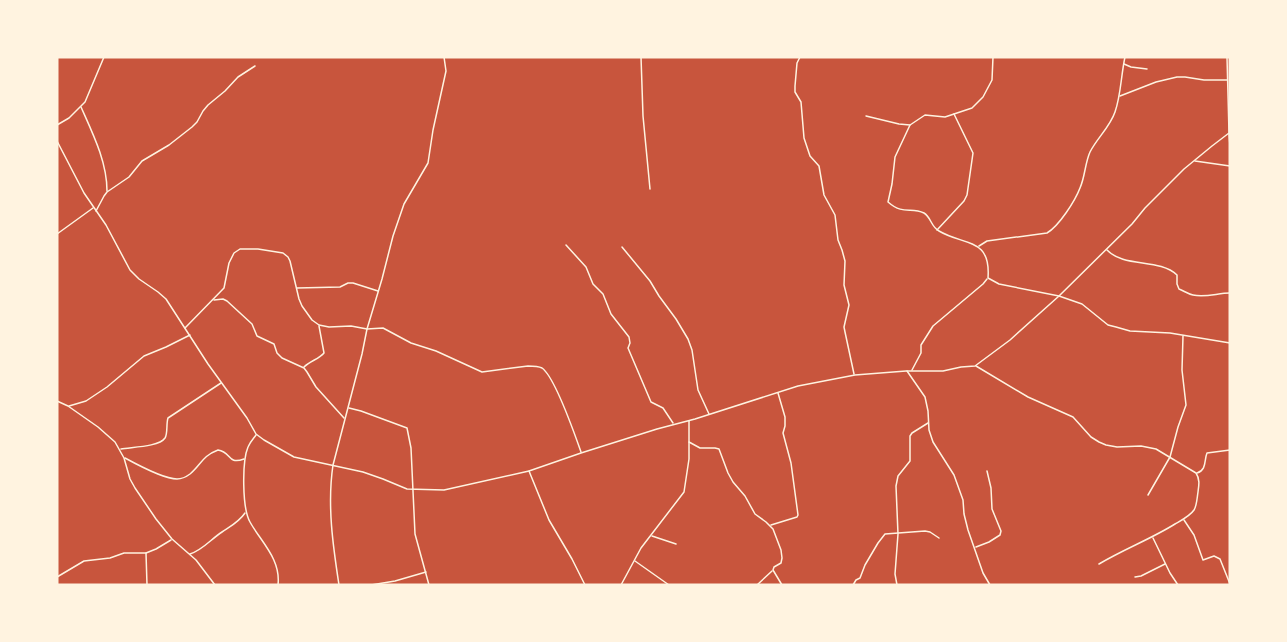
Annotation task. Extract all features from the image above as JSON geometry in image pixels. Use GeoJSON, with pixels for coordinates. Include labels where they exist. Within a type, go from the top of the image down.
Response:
{"type":"FeatureCollection","features":[{"type":"Feature","properties":{"kind":"street"},"geometry":{"type":"LineString","coordinates":[[57,125],[81,107],[104,57]]}},
{"type":"Feature","properties":{"kind":"street"},"geometry":{"type":"LineString","coordinates":[[339,585],[332,541],[333,465],[367,329],[404,204],[428,163],[446,71],[444,57]]}},
{"type":"Feature","properties":{"kind":"street"},"geometry":{"type":"LineString","coordinates":[[640,57],[650,189]]}},
{"type":"Feature","properties":{"kind":"street"},"geometry":{"type":"LineString","coordinates":[[800,57],[797,63],[795,92],[801,102],[806,146],[810,156],[819,166],[824,195],[836,215],[838,240],[845,261],[844,285],[849,305],[844,327],[855,375]]}},
{"type":"Feature","properties":{"kind":"street"},"geometry":{"type":"LineString","coordinates":[[912,371],[921,353],[921,345],[933,326],[983,284],[988,278],[988,264],[978,246],[937,231],[923,213],[901,210],[888,202],[895,157],[910,125],[925,115],[943,117],[972,108],[983,97],[993,80],[993,57]]}},
{"type":"Feature","properties":{"kind":"street"},"geometry":{"type":"LineString","coordinates":[[978,246],[987,241],[1047,233],[1053,229],[1075,199],[1081,187],[1090,153],[1113,119],[1120,97],[1125,57]]}},
{"type":"Feature","properties":{"kind":"street"},"geometry":{"type":"LineString","coordinates":[[1227,57],[1230,146]]}},
{"type":"Feature","properties":{"kind":"street"},"geometry":{"type":"LineString","coordinates":[[1124,64],[1147,69]]}},
{"type":"Feature","properties":{"kind":"street"},"geometry":{"type":"LineString","coordinates":[[96,212],[107,192],[129,177],[142,161],[169,145],[192,127],[208,105],[225,92],[238,76],[255,66]]}},
{"type":"Feature","properties":{"kind":"street"},"geometry":{"type":"LineString","coordinates":[[1120,97],[1156,82],[1177,77],[1227,80]]}},
{"type":"Feature","properties":{"kind":"street"},"geometry":{"type":"LineString","coordinates":[[81,107],[101,157],[107,192]]}},
{"type":"Feature","properties":{"kind":"street"},"geometry":{"type":"LineString","coordinates":[[937,231],[967,195],[973,153],[954,114]]}},
{"type":"Feature","properties":{"kind":"street"},"geometry":{"type":"LineString","coordinates":[[866,116],[910,125]]}},
{"type":"Feature","properties":{"kind":"street"},"geometry":{"type":"LineString","coordinates":[[57,141],[84,193],[106,225],[130,270],[166,299],[256,434],[294,457],[363,472],[412,490],[444,490],[529,471],[798,386],[855,375],[943,371],[975,366],[1010,340],[1059,296],[1194,160],[1229,133]]}},
{"type":"Feature","properties":{"kind":"street"},"geometry":{"type":"LineString","coordinates":[[1194,160],[1230,166]]}},
{"type":"Feature","properties":{"kind":"street"},"geometry":{"type":"LineString","coordinates":[[57,234],[93,208]]}},
{"type":"Feature","properties":{"kind":"street"},"geometry":{"type":"LineString","coordinates":[[566,245],[586,267],[593,284],[604,297],[611,315],[629,337],[628,348],[651,402],[663,408],[674,424]]}},
{"type":"Feature","properties":{"kind":"street"},"geometry":{"type":"LineString","coordinates":[[622,247],[650,281],[688,339],[692,350],[698,390],[709,415]]}},
{"type":"Feature","properties":{"kind":"street"},"geometry":{"type":"LineString","coordinates":[[185,327],[221,292],[226,284],[231,257],[234,253],[240,249],[283,253],[290,261],[302,306],[312,320],[319,325],[389,330],[411,343],[436,351],[482,372],[528,366],[542,368],[549,376],[566,410],[581,453]]}},
{"type":"Feature","properties":{"kind":"street"},"geometry":{"type":"LineString","coordinates":[[1107,249],[1119,258],[1170,269],[1177,274],[1179,289],[1189,294],[1206,296],[1230,292]]}},
{"type":"Feature","properties":{"kind":"street"},"geometry":{"type":"LineString","coordinates":[[988,278],[1009,287],[1059,296],[1082,304],[1108,324],[1130,331],[1170,333],[1230,343]]}},
{"type":"Feature","properties":{"kind":"street"},"geometry":{"type":"LineString","coordinates":[[296,288],[340,287],[352,283],[378,291]]}},
{"type":"Feature","properties":{"kind":"street"},"geometry":{"type":"LineString","coordinates":[[212,301],[223,299],[227,301],[252,324],[257,336],[274,344],[282,358],[304,368],[316,387],[344,419]]}},
{"type":"Feature","properties":{"kind":"street"},"geometry":{"type":"LineString","coordinates":[[304,368],[324,353],[319,325]]}},
{"type":"Feature","properties":{"kind":"street"},"geometry":{"type":"LineString","coordinates":[[68,406],[86,401],[107,387],[144,356],[190,335]]}},
{"type":"Feature","properties":{"kind":"street"},"geometry":{"type":"LineString","coordinates":[[1148,495],[1170,457],[1185,405],[1183,336]]}},
{"type":"Feature","properties":{"kind":"street"},"geometry":{"type":"LineString","coordinates":[[975,366],[1028,397],[1073,417],[1091,437],[1106,445],[1156,449],[1199,477],[1197,504],[1184,519],[1099,564]]}},
{"type":"Feature","properties":{"kind":"street"},"geometry":{"type":"LineString","coordinates":[[906,371],[926,398],[933,442],[954,475],[963,500],[966,522],[983,573],[990,585]]}},
{"type":"Feature","properties":{"kind":"street"},"geometry":{"type":"LineString","coordinates":[[120,449],[146,446],[161,441],[166,435],[168,418],[222,383]]}},
{"type":"Feature","properties":{"kind":"street"},"geometry":{"type":"LineString","coordinates":[[771,525],[798,515],[791,462],[783,434],[784,417],[778,393]]}},
{"type":"Feature","properties":{"kind":"street"},"geometry":{"type":"LineString","coordinates":[[58,400],[98,427],[115,442],[124,458],[135,488],[156,519],[172,539],[190,554],[215,585]]}},
{"type":"Feature","properties":{"kind":"street"},"geometry":{"type":"LineString","coordinates":[[347,408],[407,428],[411,448],[415,534],[429,585]]}},
{"type":"Feature","properties":{"kind":"street"},"geometry":{"type":"LineString","coordinates":[[621,585],[641,548],[684,492],[689,459],[689,421]]}},
{"type":"Feature","properties":{"kind":"street"},"geometry":{"type":"LineString","coordinates":[[897,585],[895,574],[898,534],[896,486],[898,476],[910,461],[910,436],[929,422]]}},
{"type":"Feature","properties":{"kind":"street"},"geometry":{"type":"LineString","coordinates":[[256,434],[248,446],[245,459],[246,513],[277,567],[278,585]]}},
{"type":"Feature","properties":{"kind":"street"},"geometry":{"type":"LineString","coordinates":[[689,442],[700,448],[719,449],[733,482],[755,513],[771,525],[778,542],[781,563],[757,585]]}},
{"type":"Feature","properties":{"kind":"street"},"geometry":{"type":"LineString","coordinates":[[124,458],[171,478],[179,479],[189,474],[203,459],[218,450],[223,451],[233,460],[245,459]]}},
{"type":"Feature","properties":{"kind":"street"},"geometry":{"type":"LineString","coordinates":[[1196,473],[1203,469],[1207,453],[1230,450]]}},
{"type":"Feature","properties":{"kind":"street"},"geometry":{"type":"LineString","coordinates":[[529,471],[549,520],[585,585]]}},
{"type":"Feature","properties":{"kind":"street"},"geometry":{"type":"LineString","coordinates":[[975,548],[1000,535],[992,509],[992,488],[987,471]]}},
{"type":"Feature","properties":{"kind":"street"},"geometry":{"type":"LineString","coordinates":[[190,554],[203,548],[238,522],[246,513]]}},
{"type":"Feature","properties":{"kind":"street"},"geometry":{"type":"LineString","coordinates":[[1184,519],[1194,535],[1203,560],[1214,556],[1220,559],[1230,584]]}},
{"type":"Feature","properties":{"kind":"street"},"geometry":{"type":"LineString","coordinates":[[853,585],[860,578],[865,565],[883,536],[888,533],[928,531],[939,538]]}},
{"type":"Feature","properties":{"kind":"street"},"geometry":{"type":"LineString","coordinates":[[651,536],[676,544]]}},
{"type":"Feature","properties":{"kind":"street"},"geometry":{"type":"LineString","coordinates":[[1153,537],[1178,585]]}},
{"type":"Feature","properties":{"kind":"street"},"geometry":{"type":"LineString","coordinates":[[57,577],[84,561],[110,558],[124,553],[146,552],[172,539]]}},
{"type":"Feature","properties":{"kind":"street"},"geometry":{"type":"LineString","coordinates":[[146,552],[147,585]]}},
{"type":"Feature","properties":{"kind":"street"},"geometry":{"type":"LineString","coordinates":[[634,561],[669,585]]}},
{"type":"Feature","properties":{"kind":"street"},"geometry":{"type":"LineString","coordinates":[[1135,577],[1165,563]]}},
{"type":"Feature","properties":{"kind":"street"},"geometry":{"type":"LineString","coordinates":[[773,570],[782,585]]}},
{"type":"Feature","properties":{"kind":"street"},"geometry":{"type":"LineString","coordinates":[[371,585],[426,572]]}}]}
